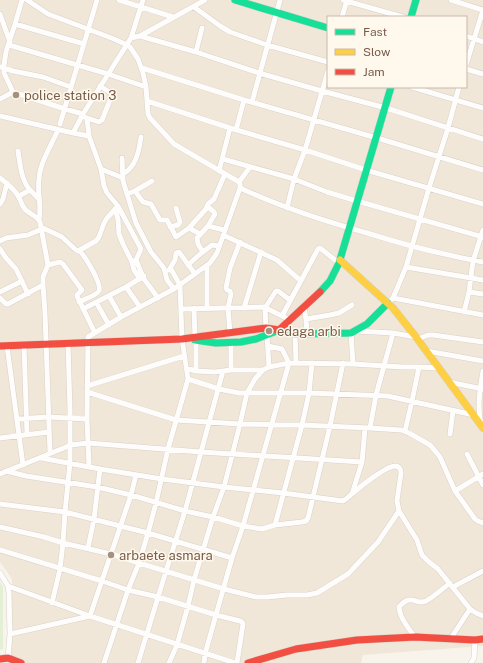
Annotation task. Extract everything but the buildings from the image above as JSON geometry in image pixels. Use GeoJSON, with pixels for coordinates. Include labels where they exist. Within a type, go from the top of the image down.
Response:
{"type":"FeatureCollection","features":[{"type":"Feature","properties":{"kind":"street"},"geometry":{"type":"LineString","coordinates":[[13,92],[2,68],[22,0],[48,14],[127,44],[136,54],[142,68],[146,87],[149,116],[170,142],[239,182]]}},
{"type":"Feature","properties":{"kind":"street"},"geometry":{"type":"LineString","coordinates":[[60,124],[97,0]]}},
{"type":"Feature","properties":{"kind":"street"},"geometry":{"type":"LineString","coordinates":[[119,0],[173,17]]}},
{"type":"Feature","properties":{"kind":"street"},"geometry":{"type":"LineString","coordinates":[[73,133],[100,86],[131,38],[143,0]]}},
{"type":"Feature","properties":{"kind":"street"},"geometry":{"type":"LineString","coordinates":[[131,38],[140,36],[206,0]]}},
{"type":"Feature","properties":{"kind":"street"},"geometry":{"type":"LineString","coordinates":[[235,0],[327,28]]}},
{"type":"Feature","properties":{"kind":"street"},"geometry":{"type":"LineString","coordinates":[[252,102],[280,0]]}},
{"type":"Feature","properties":{"kind":"street"},"geometry":{"type":"LineString","coordinates":[[342,16],[346,0],[400,16]]}},
{"type":"Feature","properties":{"kind":"street"},"geometry":{"type":"LineString","coordinates":[[411,16],[416,0]]}},
{"type":"Feature","properties":{"kind":"street"},"geometry":{"type":"LineString","coordinates":[[451,0],[483,10],[467,62]]}},
{"type":"Feature","properties":{"kind":"street"},"geometry":{"type":"LineString","coordinates":[[194,7],[230,32],[267,45],[327,62]]}},
{"type":"Feature","properties":{"kind":"street"},"geometry":{"type":"LineString","coordinates":[[0,14],[9,44]]}},
{"type":"Feature","properties":{"kind":"street"},"geometry":{"type":"LineString","coordinates":[[15,24],[84,44]]}},
{"type":"Feature","properties":{"kind":"street"},"geometry":{"type":"LineString","coordinates":[[196,52],[202,28]]}},
{"type":"Feature","properties":{"kind":"street"},"geometry":{"type":"LineString","coordinates":[[140,36],[196,52],[259,73],[386,108],[483,139]]}},
{"type":"Feature","properties":{"kind":"street"},"geometry":{"type":"LineString","coordinates":[[467,36],[483,42]]}},
{"type":"Feature","properties":{"kind":"street"},"geometry":{"type":"LineString","coordinates":[[9,44],[146,87]]}},
{"type":"Feature","properties":{"kind":"street"},"geometry":{"type":"LineString","coordinates":[[2,68],[43,78],[71,87]]}},
{"type":"Feature","properties":{"kind":"street"},"geometry":{"type":"LineString","coordinates":[[142,68],[244,100],[483,170]]}},
{"type":"Feature","properties":{"kind":"street"},"geometry":{"type":"LineString","coordinates":[[467,69],[483,74]]}},
{"type":"Feature","properties":{"kind":"street"},"geometry":{"type":"LineString","coordinates":[[287,208],[294,179],[305,150],[327,74]]}},
{"type":"Feature","properties":{"kind":"street"},"geometry":{"type":"LineString","coordinates":[[0,99],[13,92],[100,122],[112,96],[111,93],[100,86]]}},
{"type":"Feature","properties":{"kind":"street"},"geometry":{"type":"LineString","coordinates":[[279,330],[330,281],[340,262],[391,88]]}},
{"type":"Feature","properties":{"kind":"street"},"geometry":{"type":"LineString","coordinates":[[415,88],[483,108]]}},
{"type":"Feature","properties":{"kind":"street"},"geometry":{"type":"LineString","coordinates":[[354,332],[367,326],[390,301],[406,267],[460,88]]}},
{"type":"Feature","properties":{"kind":"street"},"geometry":{"type":"LineString","coordinates":[[236,130],[244,100]]}},
{"type":"Feature","properties":{"kind":"street"},"geometry":{"type":"LineString","coordinates":[[147,101],[366,170],[483,204]]}},
{"type":"Feature","properties":{"kind":"street"},"geometry":{"type":"LineString","coordinates":[[0,116],[89,136]]}},
{"type":"Feature","properties":{"kind":"street"},"geometry":{"type":"LineString","coordinates":[[84,116],[89,136],[101,169],[105,189],[141,249],[134,261],[134,270],[158,298]]}},
{"type":"Feature","properties":{"kind":"street"},"geometry":{"type":"LineString","coordinates":[[219,171],[230,128]]}},
{"type":"Feature","properties":{"kind":"street"},"geometry":{"type":"LineString","coordinates":[[50,453],[43,285],[43,277],[48,264],[39,220],[40,213],[38,188],[40,172],[58,130]]}},
{"type":"Feature","properties":{"kind":"street"},"geometry":{"type":"LineString","coordinates":[[123,176],[130,170],[134,163],[141,137]]}},
{"type":"Feature","properties":{"kind":"street"},"geometry":{"type":"LineString","coordinates":[[18,151],[22,175],[25,182],[30,190],[39,199]]}},
{"type":"Feature","properties":{"kind":"street"},"geometry":{"type":"LineString","coordinates":[[122,158],[124,184],[136,223],[151,252],[164,268],[167,280],[174,289]]}},
{"type":"Feature","properties":{"kind":"street"},"geometry":{"type":"LineString","coordinates":[[223,159],[294,179],[327,192],[482,237]]}},
{"type":"Feature","properties":{"kind":"street"},"geometry":{"type":"LineString","coordinates":[[89,466],[87,389],[88,337],[121,317],[174,289],[207,266],[214,257],[224,233],[240,188],[239,182],[250,167]]}},
{"type":"Feature","properties":{"kind":"street"},"geometry":{"type":"LineString","coordinates":[[101,169],[123,176]]}},
{"type":"Feature","properties":{"kind":"street"},"geometry":{"type":"LineString","coordinates":[[135,191],[143,202],[151,204],[160,220],[167,220],[176,237],[189,228],[215,198],[225,174]]}},
{"type":"Feature","properties":{"kind":"street"},"geometry":{"type":"LineString","coordinates":[[0,178],[16,192],[24,208],[39,220]]}},
{"type":"Feature","properties":{"kind":"street"},"geometry":{"type":"LineString","coordinates":[[127,194],[152,181]]}},
{"type":"Feature","properties":{"kind":"street"},"geometry":{"type":"LineString","coordinates":[[0,204],[3,199],[6,184]]}},
{"type":"Feature","properties":{"kind":"street"},"geometry":{"type":"LineString","coordinates":[[240,188],[287,208],[349,228],[413,247],[483,262]]}},
{"type":"Feature","properties":{"kind":"street"},"geometry":{"type":"LineString","coordinates":[[19,196],[30,190]]}},
{"type":"Feature","properties":{"kind":"street"},"geometry":{"type":"LineString","coordinates":[[203,252],[197,238],[208,226],[215,213],[207,206]]}},
{"type":"Feature","properties":{"kind":"street"},"geometry":{"type":"LineString","coordinates":[[80,251],[98,239],[107,218],[117,208]]}},
{"type":"Feature","properties":{"kind":"street"},"geometry":{"type":"LineString","coordinates":[[117,208],[119,234],[123,244],[134,261]]}},
{"type":"Feature","properties":{"kind":"street"},"geometry":{"type":"LineString","coordinates":[[170,227],[178,225],[180,222],[176,208]]}},
{"type":"Feature","properties":{"kind":"street"},"geometry":{"type":"LineString","coordinates":[[129,227],[136,223]]}},
{"type":"Feature","properties":{"kind":"street"},"geometry":{"type":"LineString","coordinates":[[208,226],[277,260],[301,281]]}},
{"type":"Feature","properties":{"kind":"street"},"geometry":{"type":"LineString","coordinates":[[41,228],[62,237],[76,250],[80,251],[86,259],[98,284],[98,291],[92,296],[79,302]]}},
{"type":"Feature","properties":{"kind":"street"},"geometry":{"type":"LineString","coordinates":[[0,242],[6,238],[28,235],[41,228]]}},
{"type":"Feature","properties":{"kind":"street"},"geometry":{"type":"LineString","coordinates":[[189,228],[200,234]]}},
{"type":"Feature","properties":{"kind":"street"},"geometry":{"type":"LineString","coordinates":[[464,312],[469,292],[473,260],[482,237],[483,230]]}},
{"type":"Feature","properties":{"kind":"street"},"geometry":{"type":"LineString","coordinates":[[230,333],[228,308],[231,294],[230,291],[226,289],[230,268],[240,242]]}},
{"type":"Feature","properties":{"kind":"street"},"geometry":{"type":"LineString","coordinates":[[188,265],[212,246],[219,246]]}},
{"type":"Feature","properties":{"kind":"street"},"geometry":{"type":"LineString","coordinates":[[282,316],[320,248],[390,301],[393,308],[449,382],[479,414]]}},
{"type":"Feature","properties":{"kind":"street"},"geometry":{"type":"LineString","coordinates":[[0,249],[16,269],[28,294]]}},
{"type":"Feature","properties":{"kind":"street"},"geometry":{"type":"LineString","coordinates":[[166,273],[171,269],[178,252],[195,274]]}},
{"type":"Feature","properties":{"kind":"street"},"geometry":{"type":"LineString","coordinates":[[244,308],[262,252]]}},
{"type":"Feature","properties":{"kind":"street"},"geometry":{"type":"LineString","coordinates":[[48,264],[60,262],[64,264],[82,290],[76,295],[95,333]]}},
{"type":"Feature","properties":{"kind":"street"},"geometry":{"type":"LineString","coordinates":[[207,266],[207,308]]}},
{"type":"Feature","properties":{"kind":"street"},"geometry":{"type":"LineString","coordinates":[[406,267],[483,280]]}},
{"type":"Feature","properties":{"kind":"street"},"geometry":{"type":"LineString","coordinates":[[104,663],[148,533],[168,449],[188,379],[182,339],[180,285],[171,269]]}},
{"type":"Feature","properties":{"kind":"street"},"geometry":{"type":"LineString","coordinates":[[83,309],[142,278]]}},
{"type":"Feature","properties":{"kind":"street"},"geometry":{"type":"LineString","coordinates":[[0,292],[22,281]]}},
{"type":"Feature","properties":{"kind":"street"},"geometry":{"type":"LineString","coordinates":[[0,298],[4,303],[8,304],[43,285]]}},
{"type":"Feature","properties":{"kind":"street"},"geometry":{"type":"LineString","coordinates":[[126,287],[140,307]]}},
{"type":"Feature","properties":{"kind":"street"},"geometry":{"type":"LineString","coordinates":[[269,367],[265,308],[276,290],[290,300]]}},
{"type":"Feature","properties":{"kind":"street"},"geometry":{"type":"LineString","coordinates":[[469,292],[483,294]]}},
{"type":"Feature","properties":{"kind":"street"},"geometry":{"type":"LineString","coordinates":[[92,296],[109,325]]}},
{"type":"Feature","properties":{"kind":"street"},"geometry":{"type":"LineString","coordinates":[[109,296],[121,317]]}},
{"type":"Feature","properties":{"kind":"street"},"geometry":{"type":"LineString","coordinates":[[390,301],[483,315]]}},
{"type":"Feature","properties":{"kind":"street"},"geometry":{"type":"LineString","coordinates":[[306,318],[339,313],[352,305]]}},
{"type":"Feature","properties":{"kind":"street"},"geometry":{"type":"LineString","coordinates":[[304,307],[307,334]]}},
{"type":"Feature","properties":{"kind":"street"},"geometry":{"type":"LineString","coordinates":[[194,308],[196,371]]}},
{"type":"Feature","properties":{"kind":"street"},"geometry":{"type":"LineString","coordinates":[[181,309],[265,308],[290,320]]}},
{"type":"Feature","properties":{"kind":"street"},"geometry":{"type":"LineString","coordinates":[[194,339],[230,333],[266,332],[279,330],[295,334],[354,332],[393,333],[417,338],[433,335],[483,342]]}},
{"type":"Feature","properties":{"kind":"street"},"geometry":{"type":"LineString","coordinates":[[23,465],[17,419],[4,346],[182,339],[194,339],[231,344],[253,341],[266,332]]}},
{"type":"Feature","properties":{"kind":"street"},"geometry":{"type":"LineString","coordinates":[[353,364],[354,332]]}},
{"type":"Feature","properties":{"kind":"street"},"geometry":{"type":"LineString","coordinates":[[352,494],[362,462],[367,428],[393,333]]}},
{"type":"Feature","properties":{"kind":"street"},"geometry":{"type":"LineString","coordinates":[[295,334],[296,363]]}},
{"type":"Feature","properties":{"kind":"street"},"geometry":{"type":"LineString","coordinates":[[52,603],[60,569],[70,463],[71,445],[68,343]]}},
{"type":"Feature","properties":{"kind":"street"},"geometry":{"type":"LineString","coordinates":[[231,344],[231,370]]}},
{"type":"Feature","properties":{"kind":"street"},"geometry":{"type":"LineString","coordinates":[[24,345],[27,434]]}},
{"type":"Feature","properties":{"kind":"street"},"geometry":{"type":"LineString","coordinates":[[204,663],[204,654],[289,363],[282,349],[268,346]]}},
{"type":"Feature","properties":{"kind":"street"},"geometry":{"type":"LineString","coordinates":[[426,351],[483,361]]}},
{"type":"Feature","properties":{"kind":"street"},"geometry":{"type":"LineString","coordinates":[[87,389],[184,356]]}},
{"type":"Feature","properties":{"kind":"street"},"geometry":{"type":"LineString","coordinates":[[169,663],[177,645],[194,580],[213,517],[224,487],[247,393],[263,370],[269,367],[289,363],[439,368]]}},
{"type":"Feature","properties":{"kind":"street"},"geometry":{"type":"LineString","coordinates":[[274,525],[302,425],[309,394],[312,363]]}},
{"type":"Feature","properties":{"kind":"street"},"geometry":{"type":"LineString","coordinates":[[6,471],[26,476],[97,487],[242,526],[262,528],[306,521],[322,460],[343,364]]}},
{"type":"Feature","properties":{"kind":"street"},"geometry":{"type":"LineString","coordinates":[[404,431],[419,367]]}},
{"type":"Feature","properties":{"kind":"street"},"geometry":{"type":"LineString","coordinates":[[186,368],[196,371],[215,372],[231,370],[263,370]]}},
{"type":"Feature","properties":{"kind":"street"},"geometry":{"type":"LineString","coordinates":[[138,663],[185,511],[223,371]]}},
{"type":"Feature","properties":{"kind":"street"},"geometry":{"type":"LineString","coordinates":[[482,428],[479,414],[479,401],[482,388],[483,371]]}},
{"type":"Feature","properties":{"kind":"street"},"geometry":{"type":"LineString","coordinates":[[188,379],[219,389],[239,393],[388,396],[453,411],[479,414]]}},
{"type":"Feature","properties":{"kind":"street"},"geometry":{"type":"LineString","coordinates":[[449,382],[482,388]]}},
{"type":"Feature","properties":{"kind":"street"},"geometry":{"type":"LineString","coordinates":[[87,389],[176,420],[210,423],[330,426],[404,431],[430,445],[440,458],[455,491],[475,519],[483,523]]}},
{"type":"Feature","properties":{"kind":"street"},"geometry":{"type":"LineString","coordinates":[[450,434],[453,411]]}},
{"type":"Feature","properties":{"kind":"street"},"geometry":{"type":"LineString","coordinates":[[17,419],[88,419]]}},
{"type":"Feature","properties":{"kind":"street"},"geometry":{"type":"LineString","coordinates":[[0,438],[49,432]]}},
{"type":"Feature","properties":{"kind":"street"},"geometry":{"type":"LineString","coordinates":[[0,474],[71,445],[88,443],[362,462]]}},
{"type":"Feature","properties":{"kind":"street"},"geometry":{"type":"LineString","coordinates":[[467,454],[481,476],[483,485]]}},
{"type":"Feature","properties":{"kind":"street"},"geometry":{"type":"LineString","coordinates":[[41,458],[162,479],[224,487],[283,492],[343,501],[377,475],[394,466],[398,467],[401,473],[397,501],[399,511],[417,540],[422,555],[438,569],[470,609],[483,616]]}},
{"type":"Feature","properties":{"kind":"street"},"geometry":{"type":"LineString","coordinates":[[88,548],[94,519],[100,469]]}},
{"type":"Feature","properties":{"kind":"street"},"geometry":{"type":"LineString","coordinates":[[90,616],[121,526],[136,475]]}},
{"type":"Feature","properties":{"kind":"street"},"geometry":{"type":"LineString","coordinates":[[455,491],[481,476]]}},
{"type":"Feature","properties":{"kind":"street"},"geometry":{"type":"LineString","coordinates":[[0,504],[65,512],[176,540],[232,558]]}},
{"type":"Feature","properties":{"kind":"street"},"geometry":{"type":"LineString","coordinates":[[0,527],[111,554],[224,589],[256,597],[306,595],[316,593],[348,574],[378,542],[399,511]]}},
{"type":"Feature","properties":{"kind":"street"},"geometry":{"type":"LineString","coordinates":[[0,550],[60,569],[102,580],[128,590],[158,597],[240,621],[243,624],[236,663],[204,654],[90,616],[8,586]]}},
{"type":"Feature","properties":{"kind":"street"},"geometry":{"type":"LineString","coordinates":[[414,637],[400,612],[399,607],[404,601],[426,601],[451,585],[483,571]]}},
{"type":"Feature","properties":{"kind":"street"},"geometry":{"type":"LineString","coordinates":[[0,573],[8,586],[9,594],[10,634],[8,658]]}},
{"type":"Feature","properties":{"kind":"street"},"geometry":{"type":"LineString","coordinates":[[451,638],[470,609]]}},
{"type":"Feature","properties":{"kind":"street"},"geometry":{"type":"LineString","coordinates":[[10,634],[90,616]]}},
{"type":"Feature","properties":{"kind":"street"},"geometry":{"type":"LineString","coordinates":[[248,663],[264,661],[296,649],[357,640],[414,637],[475,640],[483,639]]}},
{"type":"Feature","properties":{"kind":"street"},"geometry":{"type":"LineString","coordinates":[[471,663],[474,658],[475,640]]}},
{"type":"Feature","properties":{"kind":"street"},"geometry":{"type":"LineString","coordinates":[[0,659],[8,658],[18,662]]}},
{"type":"Feature","properties":{"kind":"shaded area"},"geometry":{"type":"Polygon","coordinates":[[[0,0],[483,0],[483,646],[363,655],[361,663],[5,663],[10,662],[12,579],[0,562],[0,0]]]}},
{"type":"Feature","properties":{"kind":"green space"},"geometry":{"type":"Polygon","coordinates":[[[0,582],[3,587],[3,649],[0,650],[0,582]]]}},
{"type":"Feature","properties":{"kind":"traffic: fast"},"geometry":{"type":"LineString","coordinates":[[235,0],[327,28]]}},
{"type":"Feature","properties":{"kind":"traffic: fast"},"geometry":{"type":"LineString","coordinates":[[411,16],[416,0]]}},
{"type":"Feature","properties":{"kind":"traffic: fast"},"geometry":{"type":"LineString","coordinates":[[320,292],[330,281],[339,263],[391,88]]}},
{"type":"Feature","properties":{"kind":"traffic: fast"},"geometry":{"type":"LineString","coordinates":[[195,340],[216,343],[241,342],[256,339],[279,330],[295,334],[351,333],[367,324],[388,303]]}},
{"type":"Feature","properties":{"kind":"traffic: slow"},"geometry":{"type":"LineString","coordinates":[[340,260],[393,308],[483,428]]}},
{"type":"Feature","properties":{"kind":"traffic: jam"},"geometry":{"type":"LineString","coordinates":[[0,346],[182,339],[266,328],[279,330],[320,292]]}},
{"type":"Feature","properties":{"kind":"traffic: jam"},"geometry":{"type":"LineString","coordinates":[[248,663],[296,649],[357,640],[415,637],[475,640],[483,639]]}},
{"type":"Feature","properties":{"kind":"traffic: jam"},"geometry":{"type":"LineString","coordinates":[[0,659],[8,658],[21,663]]}},
{"type":"Feature","properties":{"kind":"place","name":"police station 3"},"geometry":{"type":"Point","coordinates":[16,95]}},
{"type":"Feature","properties":{"kind":"place","name":"edaga arbi"},"geometry":{"type":"Point","coordinates":[269,331]}},
{"type":"Feature","properties":{"kind":"place","name":"arbaete asmara"},"geometry":{"type":"Point","coordinates":[111,555]}}]}
